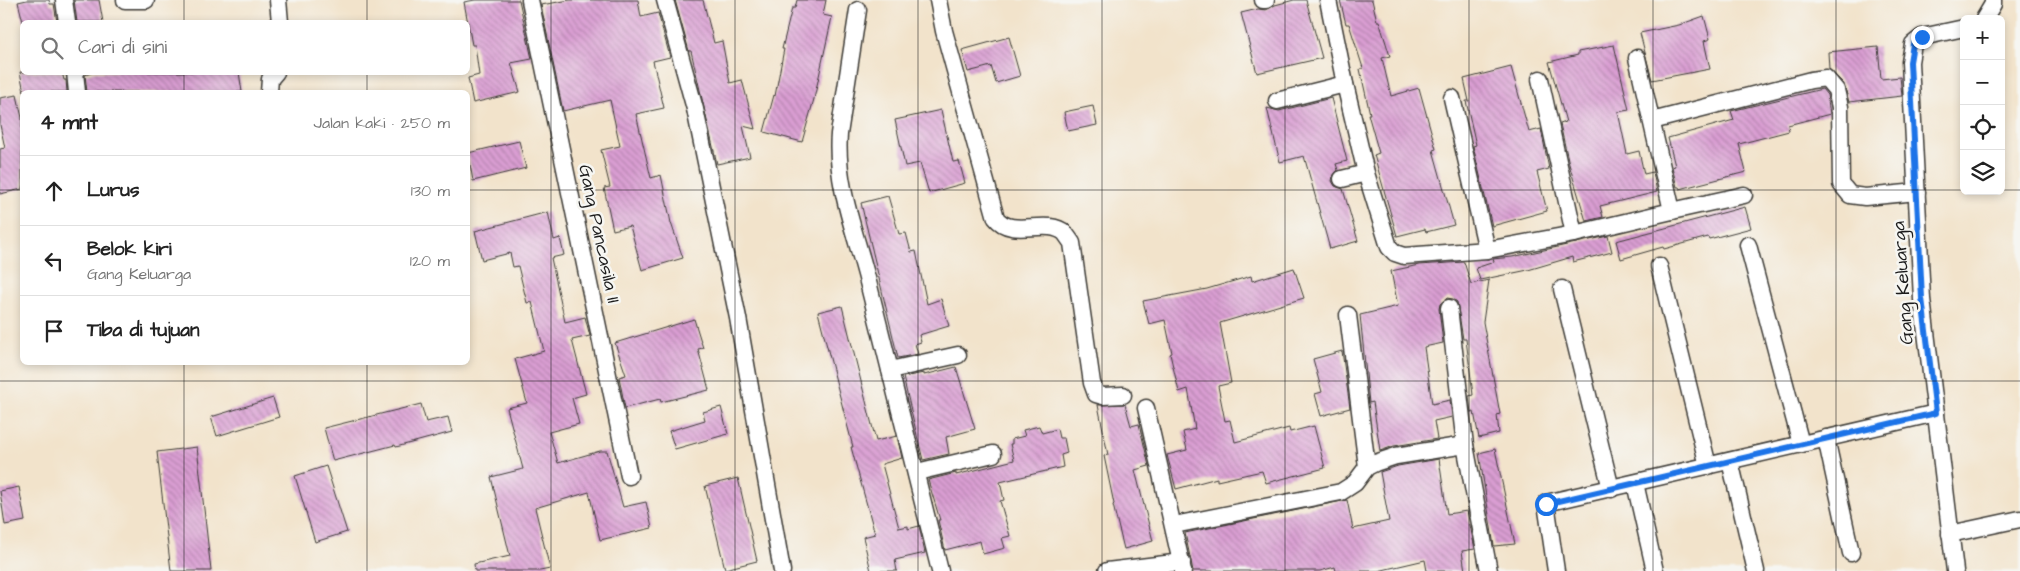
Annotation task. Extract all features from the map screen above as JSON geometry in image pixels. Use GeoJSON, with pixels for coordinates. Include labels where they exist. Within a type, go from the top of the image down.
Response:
{"type":"FeatureCollection","features":[{"type":"Feature","properties":{"kind":"street"},"geometry":{"type":"LineString","coordinates":[[64,0],[67,20]]}},
{"type":"Feature","properties":{"kind":"street"},"geometry":{"type":"LineString","coordinates":[[125,0],[146,0]]}},
{"type":"Feature","properties":{"kind":"street"},"geometry":{"type":"LineString","coordinates":[[278,0],[280,20]]}},
{"type":"Feature","properties":{"kind":"street","name":"Gang Pancasila II"},"geometry":{"type":"LineString","coordinates":[[530,0],[629,476]]}},
{"type":"Feature","properties":{"kind":"street"},"geometry":{"type":"LineString","coordinates":[[665,0],[697,118],[738,318],[782,571]]}},
{"type":"Feature","properties":{"kind":"street"},"geometry":{"type":"LineString","coordinates":[[938,0],[949,50],[996,218],[1001,225],[1056,228],[1065,234],[1072,244],[1092,383],[1096,394],[1103,396],[1123,395]]}},
{"type":"Feature","properties":{"kind":"street"},"geometry":{"type":"LineString","coordinates":[[1328,0],[1366,174],[1389,247],[1395,254],[1404,256],[1487,250],[1574,234],[1744,195]]}},
{"type":"Feature","properties":{"kind":"street"},"geometry":{"type":"LineString","coordinates":[[1986,15],[1993,4],[1993,0]]}},
{"type":"Feature","properties":{"kind":"street"},"geometry":{"type":"LineString","coordinates":[[858,10],[838,150],[842,186],[940,571]]}},
{"type":"Feature","properties":{"kind":"street","name":"Gang Keluarga"},"geometry":{"type":"LineString","coordinates":[[1955,571],[1922,298],[1910,62],[1913,44],[1922,37],[1960,29]]}},
{"type":"Feature","properties":{"kind":"street"},"geometry":{"type":"LineString","coordinates":[[1637,58],[1672,211]]}},
{"type":"Feature","properties":{"kind":"street"},"geometry":{"type":"LineString","coordinates":[[74,75],[77,90]]}},
{"type":"Feature","properties":{"kind":"street"},"geometry":{"type":"LineString","coordinates":[[269,90],[270,79],[273,75]]}},
{"type":"Feature","properties":{"kind":"street"},"geometry":{"type":"LineString","coordinates":[[1652,121],[1811,80],[1826,78],[1836,90],[1840,107],[1841,184],[1850,195],[1865,197],[1917,192]]}},
{"type":"Feature","properties":{"kind":"street"},"geometry":{"type":"LineString","coordinates":[[1540,79],[1574,234]]}},
{"type":"Feature","properties":{"kind":"street"},"geometry":{"type":"LineString","coordinates":[[1277,102],[1345,84]]}},
{"type":"Feature","properties":{"kind":"street"},"geometry":{"type":"LineString","coordinates":[[1452,98],[1487,250]]}},
{"type":"Feature","properties":{"kind":"street"},"geometry":{"type":"LineString","coordinates":[[1342,179],[1366,174]]}},
{"type":"Feature","properties":{"kind":"street"},"geometry":{"type":"LineString","coordinates":[[1748,245],[1801,444]]}},
{"type":"Feature","properties":{"kind":"street"},"geometry":{"type":"LineString","coordinates":[[1658,266],[1708,466]]}},
{"type":"Feature","properties":{"kind":"street"},"geometry":{"type":"LineString","coordinates":[[1562,289],[1611,488]]}},
{"type":"Feature","properties":{"kind":"street"},"geometry":{"type":"LineString","coordinates":[[1448,308],[1465,445],[1489,571]]}},
{"type":"Feature","properties":{"kind":"street"},"geometry":{"type":"LineString","coordinates":[[1348,315],[1367,467]]}},
{"type":"Feature","properties":{"kind":"street"},"geometry":{"type":"LineString","coordinates":[[890,370],[958,355]]}},
{"type":"Feature","properties":{"kind":"street"},"geometry":{"type":"LineString","coordinates":[[1115,570],[1183,566],[1146,408]]}},
{"type":"Feature","properties":{"kind":"street"},"geometry":{"type":"LineString","coordinates":[[1556,571],[1546,504],[1936,413]]}},
{"type":"Feature","properties":{"kind":"street"},"geometry":{"type":"LineString","coordinates":[[1826,438],[1851,553]]}},
{"type":"Feature","properties":{"kind":"street"},"geometry":{"type":"LineString","coordinates":[[1174,525],[1341,492],[1355,483],[1367,467],[1396,456],[1465,445]]}},
{"type":"Feature","properties":{"kind":"street"},"geometry":{"type":"LineString","coordinates":[[916,472],[992,454]]}},
{"type":"Feature","properties":{"kind":"street"},"geometry":{"type":"LineString","coordinates":[[1730,460],[1756,571]]}},
{"type":"Feature","properties":{"kind":"street"},"geometry":{"type":"LineString","coordinates":[[1635,483],[1655,571]]}},
{"type":"Feature","properties":{"kind":"street"},"geometry":{"type":"LineString","coordinates":[[1950,534],[2020,519]]}},
{"type":"Feature","properties":{"kind":"building"},"geometry":{"type":"Polygon","coordinates":[[[49,0],[50,4],[54,4],[57,20],[22,20],[18,2],[49,0]]]}},
{"type":"Feature","properties":{"kind":"building"},"geometry":{"type":"Polygon","coordinates":[[[74,0],[99,0],[103,20],[77,20],[74,0]]]}},
{"type":"Feature","properties":{"kind":"building"},"geometry":{"type":"Polygon","coordinates":[[[475,0],[519,0],[532,59],[511,63],[520,92],[473,103],[468,78],[479,75],[475,45],[472,45],[470,34],[470,20],[467,20],[464,2],[475,0]]]}},
{"type":"Feature","properties":{"kind":"building"},"geometry":{"type":"Polygon","coordinates":[[[570,0],[638,0],[641,17],[658,13],[670,57],[653,61],[664,108],[636,114],[651,178],[661,175],[671,223],[683,258],[642,270],[630,226],[613,230],[604,188],[610,187],[601,150],[620,146],[610,100],[563,111],[541,5],[570,0]]]}},
{"type":"Feature","properties":{"kind":"building"},"geometry":{"type":"Polygon","coordinates":[[[675,0],[703,0],[714,43],[722,41],[730,83],[742,80],[755,129],[743,126],[750,157],[717,164],[691,51],[689,51],[675,0]]]}},
{"type":"Feature","properties":{"kind":"building"},"geometry":{"type":"Polygon","coordinates":[[[797,0],[826,0],[823,15],[832,17],[814,99],[802,142],[764,132],[775,96],[784,49],[782,49],[792,8],[795,8],[797,0]]]}},
{"type":"Feature","properties":{"kind":"building"},"geometry":{"type":"Polygon","coordinates":[[[1294,0],[1306,0],[1322,58],[1257,73],[1241,13],[1258,9],[1266,10],[1275,5],[1294,0]]]}},
{"type":"Feature","properties":{"kind":"building"},"geometry":{"type":"Polygon","coordinates":[[[1340,0],[1372,0],[1377,21],[1379,21],[1390,56],[1382,58],[1391,96],[1419,88],[1436,149],[1433,150],[1454,225],[1426,232],[1425,229],[1397,236],[1374,155],[1379,153],[1368,114],[1370,114],[1360,69],[1363,68],[1349,24],[1346,24],[1340,0]]]}},
{"type":"Feature","properties":{"kind":"building"},"geometry":{"type":"Polygon","coordinates":[[[1704,16],[1710,39],[1704,41],[1710,69],[1652,80],[1640,33],[1679,25],[1704,16]]]}},
{"type":"Feature","properties":{"kind":"building"},"geometry":{"type":"Polygon","coordinates":[[[1009,37],[1020,76],[996,83],[991,66],[968,72],[962,50],[1009,37]]]}},
{"type":"Feature","properties":{"kind":"building"},"geometry":{"type":"Polygon","coordinates":[[[1614,45],[1629,110],[1618,112],[1627,154],[1639,151],[1644,174],[1653,172],[1657,192],[1600,206],[1603,217],[1586,221],[1569,164],[1560,124],[1566,122],[1549,62],[1578,55],[1578,52],[1614,45]]]}},
{"type":"Feature","properties":{"kind":"building"},"geometry":{"type":"Polygon","coordinates":[[[1878,47],[1881,79],[1900,77],[1902,96],[1849,102],[1844,84],[1829,69],[1828,52],[1878,47]]]}},
{"type":"Feature","properties":{"kind":"building"},"geometry":{"type":"Polygon","coordinates":[[[1511,67],[1529,132],[1541,129],[1549,169],[1537,172],[1547,211],[1492,226],[1473,146],[1476,145],[1466,101],[1469,101],[1464,79],[1511,67]]]}},
{"type":"Feature","properties":{"kind":"building"},"geometry":{"type":"Polygon","coordinates":[[[21,75],[63,75],[64,80],[66,80],[67,90],[24,90],[21,75]]]}},
{"type":"Feature","properties":{"kind":"building"},"geometry":{"type":"Polygon","coordinates":[[[85,75],[239,75],[242,90],[87,90],[85,75]]]}},
{"type":"Feature","properties":{"kind":"building"},"geometry":{"type":"Polygon","coordinates":[[[1822,89],[1827,95],[1830,114],[1788,125],[1789,131],[1739,144],[1746,172],[1680,189],[1677,187],[1672,167],[1675,166],[1668,138],[1734,120],[1731,111],[1822,89]]]}},
{"type":"Feature","properties":{"kind":"building"},"geometry":{"type":"Polygon","coordinates":[[[17,95],[20,109],[20,189],[0,194],[0,149],[5,148],[0,125],[0,98],[17,95]]]}},
{"type":"Feature","properties":{"kind":"building"},"geometry":{"type":"Polygon","coordinates":[[[1331,98],[1347,161],[1336,164],[1338,170],[1333,176],[1332,181],[1335,186],[1343,189],[1358,241],[1330,249],[1304,156],[1280,162],[1267,108],[1279,111],[1331,98]]]}},
{"type":"Feature","properties":{"kind":"building"},"geometry":{"type":"Polygon","coordinates":[[[1093,106],[1097,125],[1068,131],[1064,112],[1093,106]]]}},
{"type":"Feature","properties":{"kind":"building"},"geometry":{"type":"Polygon","coordinates":[[[941,110],[953,162],[959,161],[965,183],[929,193],[920,163],[905,166],[895,120],[941,110]]]}},
{"type":"Feature","properties":{"kind":"building"},"geometry":{"type":"Polygon","coordinates":[[[519,141],[526,168],[473,181],[470,153],[519,141]]]}},
{"type":"Feature","properties":{"kind":"building"},"geometry":{"type":"Polygon","coordinates":[[[888,196],[899,234],[906,233],[911,252],[916,251],[927,304],[941,299],[949,326],[919,335],[921,342],[915,344],[918,354],[898,358],[861,203],[888,196]]]}},
{"type":"Feature","properties":{"kind":"building"},"geometry":{"type":"Polygon","coordinates":[[[1745,207],[1751,228],[1664,249],[1663,247],[1621,259],[1616,241],[1745,207]]]}},
{"type":"Feature","properties":{"kind":"building"},"geometry":{"type":"Polygon","coordinates":[[[548,212],[554,240],[560,238],[564,255],[551,258],[565,322],[585,317],[590,336],[572,340],[586,394],[572,398],[579,424],[549,432],[558,463],[600,451],[607,451],[623,507],[646,502],[652,528],[600,540],[589,492],[535,508],[550,569],[540,571],[475,571],[474,564],[510,556],[491,477],[523,469],[507,408],[527,403],[515,359],[544,351],[532,302],[527,303],[518,266],[513,267],[510,253],[482,260],[475,231],[548,212]]]}},
{"type":"Feature","properties":{"kind":"building"},"geometry":{"type":"Polygon","coordinates":[[[1608,236],[1612,252],[1573,262],[1572,257],[1528,270],[1480,280],[1476,268],[1494,262],[1493,259],[1512,257],[1608,236]]]}},
{"type":"Feature","properties":{"kind":"building"},"geometry":{"type":"Polygon","coordinates":[[[1464,262],[1471,284],[1489,280],[1483,322],[1500,414],[1497,415],[1499,433],[1479,438],[1474,412],[1471,413],[1469,396],[1473,395],[1466,339],[1463,339],[1457,302],[1447,298],[1440,304],[1439,309],[1443,343],[1424,347],[1432,404],[1450,400],[1452,417],[1434,421],[1437,439],[1394,446],[1380,451],[1373,402],[1369,403],[1360,315],[1398,306],[1391,271],[1419,265],[1464,262]]]}},
{"type":"Feature","properties":{"kind":"building"},"geometry":{"type":"Polygon","coordinates":[[[1294,268],[1304,298],[1220,323],[1231,383],[1218,386],[1225,421],[1230,420],[1235,442],[1289,428],[1290,432],[1314,426],[1325,468],[1266,483],[1262,471],[1217,481],[1217,478],[1176,489],[1167,455],[1187,450],[1183,432],[1195,429],[1188,389],[1179,392],[1170,354],[1172,353],[1165,320],[1149,324],[1143,301],[1207,289],[1251,276],[1252,281],[1294,268]]]}},
{"type":"Feature","properties":{"kind":"building"},"geometry":{"type":"Polygon","coordinates":[[[842,306],[876,441],[897,436],[902,458],[882,464],[899,528],[908,526],[908,529],[919,526],[925,553],[895,560],[897,571],[871,571],[863,537],[875,534],[851,447],[853,447],[818,312],[842,306]]]}},
{"type":"Feature","properties":{"kind":"building"},"geometry":{"type":"Polygon","coordinates":[[[694,319],[703,348],[698,349],[709,390],[661,402],[660,399],[625,408],[619,377],[626,375],[615,343],[694,319]]]}},
{"type":"Feature","properties":{"kind":"building"},"geometry":{"type":"Polygon","coordinates":[[[1342,351],[1350,408],[1321,416],[1315,394],[1322,392],[1313,359],[1342,351]]]}},
{"type":"Feature","properties":{"kind":"building"},"geometry":{"type":"Polygon","coordinates":[[[956,367],[975,429],[946,437],[949,454],[923,460],[903,377],[924,373],[924,375],[956,367]]]}},
{"type":"Feature","properties":{"kind":"building"},"geometry":{"type":"Polygon","coordinates":[[[273,398],[279,417],[217,436],[211,417],[273,398]]]}},
{"type":"Feature","properties":{"kind":"building"},"geometry":{"type":"Polygon","coordinates":[[[421,404],[426,422],[448,417],[452,432],[333,461],[324,428],[421,404]]]}},
{"type":"Feature","properties":{"kind":"building"},"geometry":{"type":"Polygon","coordinates":[[[1125,404],[1131,426],[1139,424],[1149,466],[1135,470],[1153,541],[1124,549],[1113,505],[1104,456],[1108,455],[1098,405],[1125,404]]]}},
{"type":"Feature","properties":{"kind":"building"},"geometry":{"type":"Polygon","coordinates":[[[721,407],[728,434],[675,449],[669,431],[705,420],[703,412],[721,407]]]}},
{"type":"Feature","properties":{"kind":"building"},"geometry":{"type":"Polygon","coordinates":[[[1039,426],[1042,433],[1057,429],[1059,438],[1064,438],[1067,453],[1061,455],[1063,467],[1000,482],[1004,500],[1000,501],[1010,536],[1002,538],[1005,548],[983,554],[980,541],[945,550],[938,520],[940,520],[928,480],[1014,460],[1010,444],[1012,444],[1012,439],[1025,436],[1023,430],[1039,426]]]}},
{"type":"Feature","properties":{"kind":"building"},"geometry":{"type":"Polygon","coordinates":[[[197,447],[211,571],[171,571],[157,452],[197,447]]]}},
{"type":"Feature","properties":{"kind":"building"},"geometry":{"type":"Polygon","coordinates":[[[1495,449],[1515,544],[1494,546],[1479,453],[1495,449]]]}},
{"type":"Feature","properties":{"kind":"building"},"geometry":{"type":"Polygon","coordinates":[[[1439,459],[1447,514],[1467,511],[1475,549],[1462,551],[1465,571],[1427,571],[1425,560],[1378,571],[1336,571],[1335,567],[1320,571],[1193,571],[1185,533],[1347,500],[1353,529],[1389,521],[1380,472],[1398,466],[1439,459]]]}},
{"type":"Feature","properties":{"kind":"building"},"geometry":{"type":"Polygon","coordinates":[[[326,466],[347,532],[315,542],[295,476],[326,466]]]}},
{"type":"Feature","properties":{"kind":"building"},"geometry":{"type":"Polygon","coordinates":[[[738,478],[757,561],[725,569],[705,486],[738,478]]]}},
{"type":"Feature","properties":{"kind":"building"},"geometry":{"type":"Polygon","coordinates":[[[19,487],[25,521],[5,525],[0,491],[19,487]]]}},
{"type":"Feature","properties":{"kind":"route"},"geometry":{"type":"LineString","coordinates":[[1546,504],[1936,413],[1922,298],[1910,62],[1913,44],[1922,37]]}}]}
